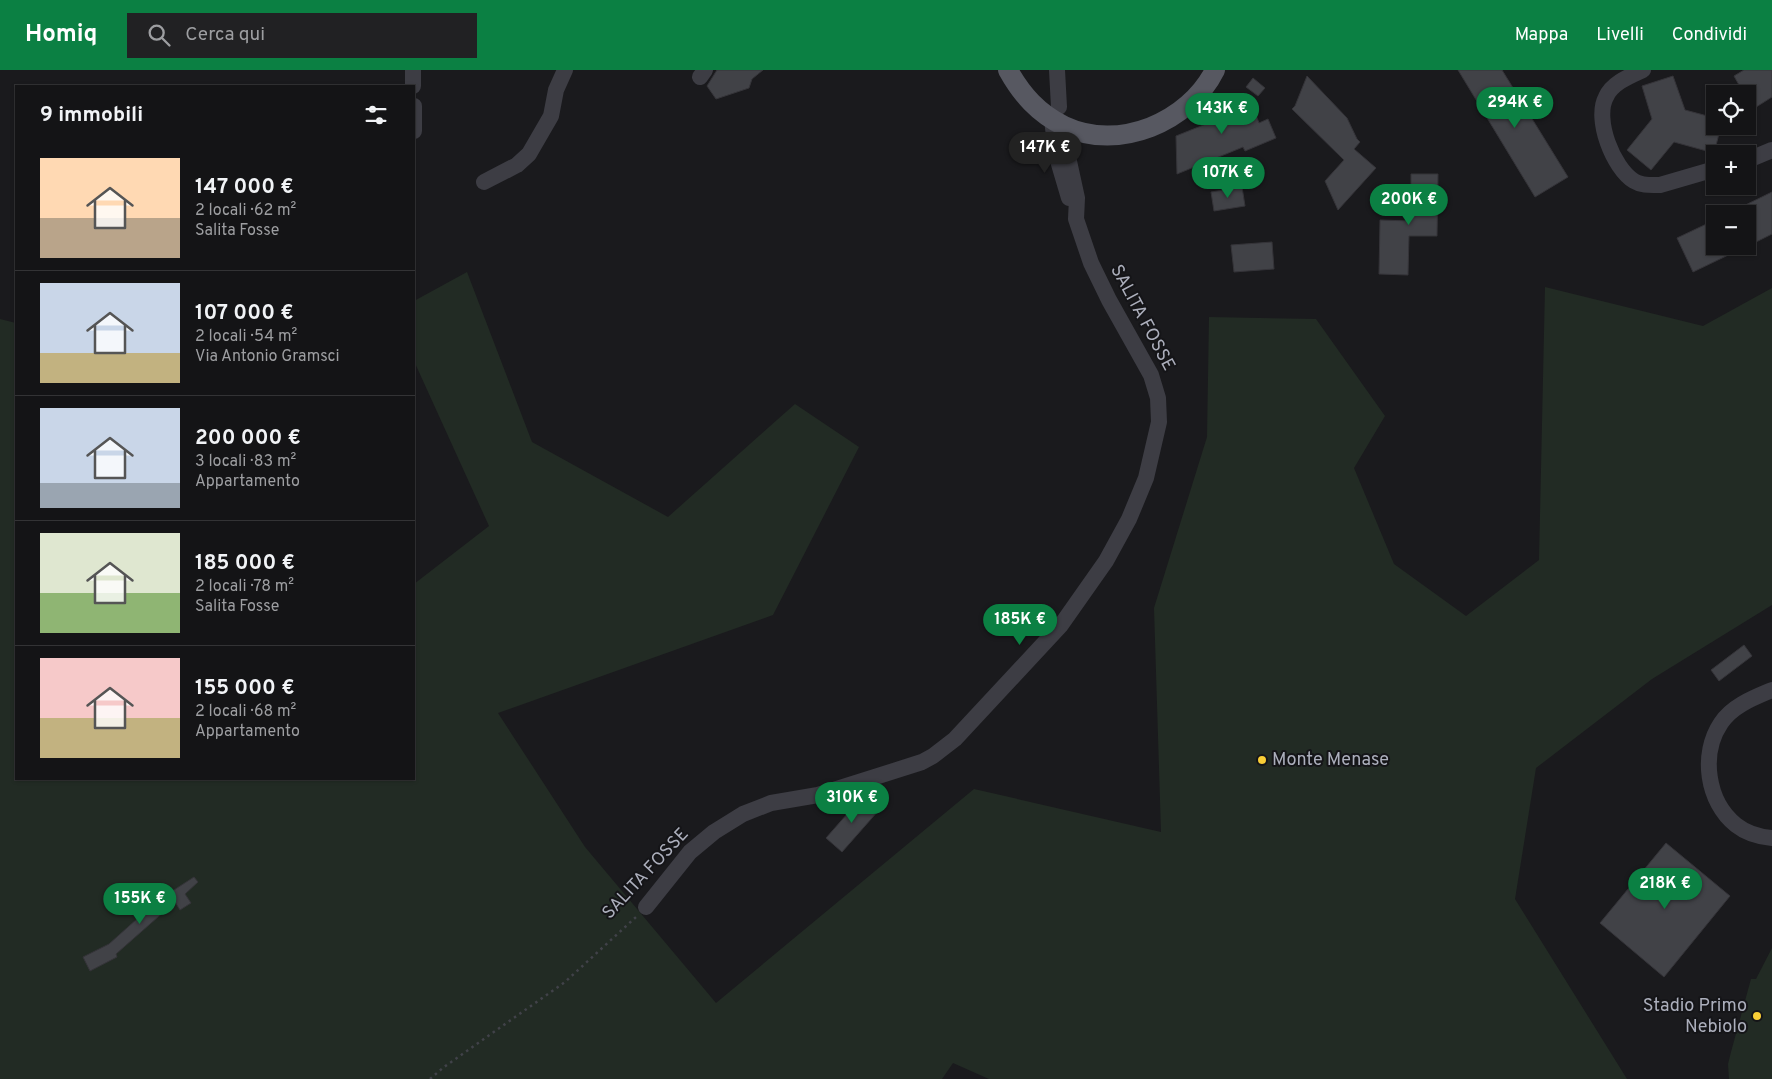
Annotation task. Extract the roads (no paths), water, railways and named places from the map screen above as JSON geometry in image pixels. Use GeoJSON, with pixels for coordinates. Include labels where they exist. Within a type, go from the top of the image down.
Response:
{"type":"FeatureCollection","features":[{"type":"Feature","properties":{"kind":"main road"},"geometry":{"type":"LineString","coordinates":[[1008,70],[1022,93],[1032,104],[1056,113],[1066,127],[1092,134],[1119,134],[1142,130],[1165,121],[1184,109],[1202,91],[1215,70]]}},
{"type":"Feature","properties":{"kind":"street"},"geometry":{"type":"LineString","coordinates":[[413,70],[413,85]]}},
{"type":"Feature","properties":{"kind":"street"},"geometry":{"type":"LineString","coordinates":[[484,182],[517,165],[529,154],[551,116],[556,90],[565,70]]}},
{"type":"Feature","properties":{"kind":"street"},"geometry":{"type":"LineString","coordinates":[[1057,70],[1056,113],[1060,170],[1076,219]]}},
{"type":"Feature","properties":{"kind":"street"},"geometry":{"type":"LineString","coordinates":[[1643,70],[1613,87],[1606,96],[1602,110],[1609,147],[1619,166],[1634,180],[1642,184],[1651,185],[1660,185],[1706,172]]}},
{"type":"Feature","properties":{"kind":"street","name":"SALITA FOSSE"},"geometry":{"type":"LineString","coordinates":[[646,907],[690,852],[714,832],[743,814],[771,803],[818,795],[922,762],[944,748],[955,739],[1061,625],[1106,561],[1129,518],[1146,478],[1159,422],[1159,411],[1157,391],[1151,375],[1091,263],[1076,219],[1075,190],[1065,143]]}},
{"type":"Feature","properties":{"kind":"street"},"geometry":{"type":"LineString","coordinates":[[1756,157],[1772,150]]}},
{"type":"Feature","properties":{"kind":"street"},"geometry":{"type":"LineString","coordinates":[[1772,690],[1740,705],[1721,722],[1712,742],[1709,762],[1713,790],[1726,816],[1737,826],[1748,832],[1772,838]]}},
{"type":"Feature","properties":{"kind":"place","name":"Monte Menase"},"geometry":{"type":"Point","coordinates":[1262,760]}},
{"type":"Feature","properties":{"kind":"place","name":"Stadio Primo Nebiolo"},"geometry":{"type":"Point","coordinates":[1757,1016]}}]}
